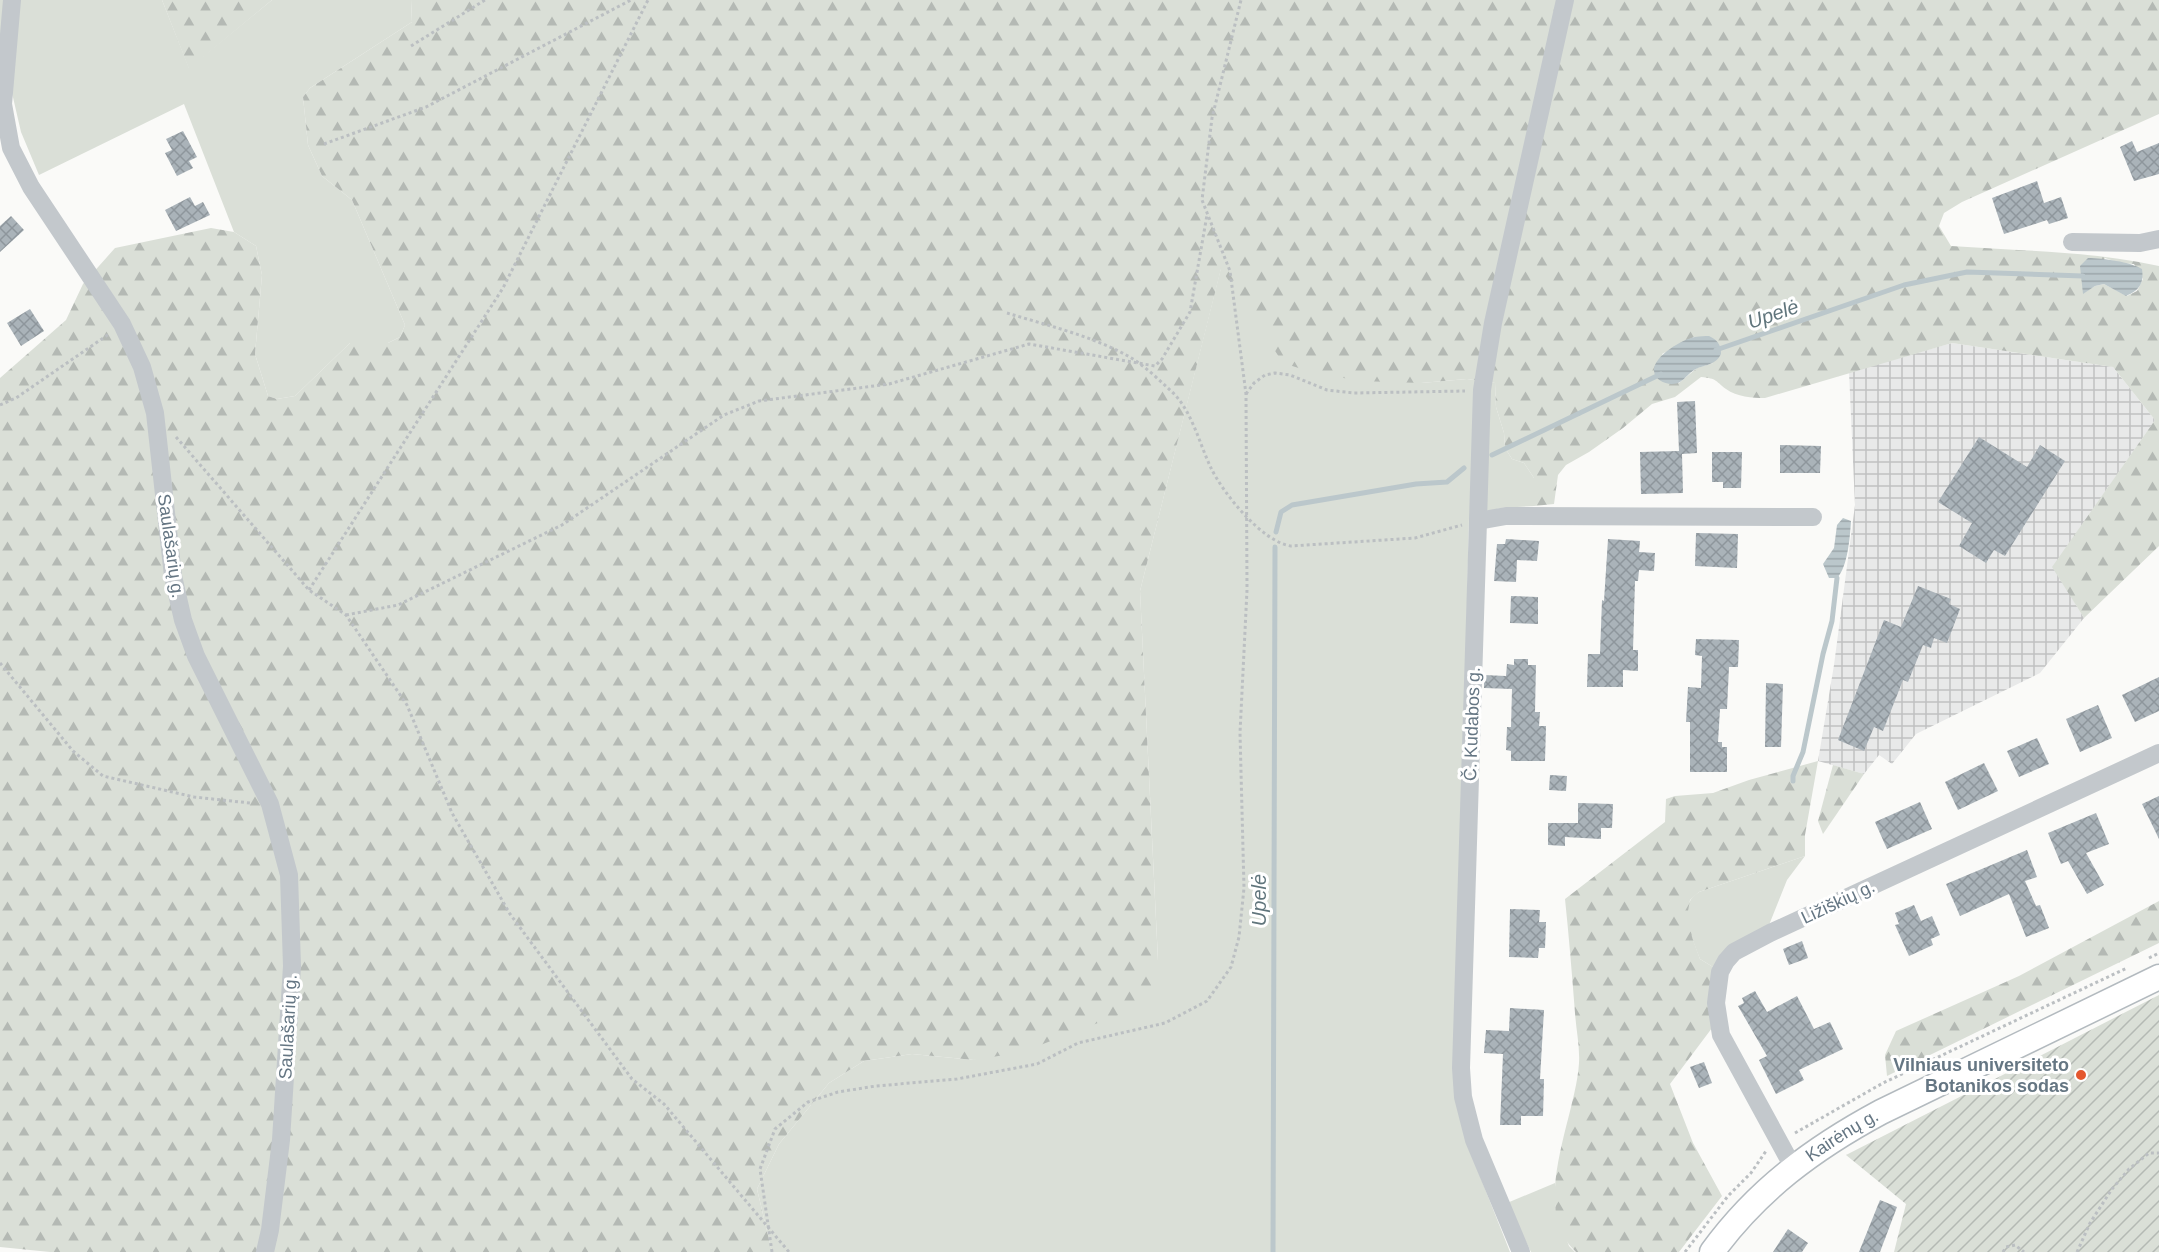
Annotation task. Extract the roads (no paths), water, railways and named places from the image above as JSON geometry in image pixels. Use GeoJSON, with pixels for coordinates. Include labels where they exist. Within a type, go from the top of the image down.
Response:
{"type":"FeatureCollection","features":[{"type":"Feature","properties":{"kind":"main road","name":"Kairėnų g."},"geometry":{"type":"LineString","coordinates":[[1712,1252],[1750,1207],[1793,1167],[1838,1136],[2159,977]]}},
{"type":"Feature","properties":{"kind":"street","name":"Saulašarių g."},"geometry":{"type":"LineString","coordinates":[[12,0],[1,104],[11,148],[31,187],[122,324],[142,367],[155,413],[172,576],[183,620],[196,656],[270,804],[289,875],[292,966],[281,1140],[270,1230],[265,1252]]}},
{"type":"Feature","properties":{"kind":"street","name":"Č. Kudabos g."},"geometry":{"type":"LineString","coordinates":[[1521,1252],[1474,1140],[1463,1097],[1462,1056],[1482,390],[1493,322],[1565,0]]}},
{"type":"Feature","properties":{"kind":"street"},"geometry":{"type":"LineString","coordinates":[[2072,242],[2140,243],[2159,239]]}},
{"type":"Feature","properties":{"kind":"street"},"geometry":{"type":"LineString","coordinates":[[1478,521],[1506,516],[1813,517]]}},
{"type":"Feature","properties":{"kind":"street","name":"Ližiškių g."},"geometry":{"type":"LineString","coordinates":[[1793,1167],[1721,1035],[1716,1003],[1720,972],[1726,961],[1734,952],[1770,933],[2159,753]]}},
{"type":"Feature","properties":{"kind":"waterway","name":"Upelė"},"geometry":{"type":"LineString","coordinates":[[1716,350],[1904,285],[1967,272],[2083,276]]}},
{"type":"Feature","properties":{"kind":"waterway","name":"Upelė"},"geometry":{"type":"LineString","coordinates":[[1492,455],[1661,374]]}},
{"type":"Feature","properties":{"kind":"waterway","name":"Upelė"},"geometry":{"type":"LineString","coordinates":[[1276,532],[1281,512],[1292,505],[1416,484],[1447,482],[1464,468]]}},
{"type":"Feature","properties":{"kind":"waterway","name":"Upelė"},"geometry":{"type":"LineString","coordinates":[[1273,1252],[1275,547]]}},
{"type":"Feature","properties":{"kind":"waterway"},"geometry":{"type":"LineString","coordinates":[[1793,781],[1803,752],[1832,621],[1837,578]]}},
{"type":"Feature","properties":{"kind":"place","name":"Vilniaus universiteto Botanikos sodas"},"geometry":{"type":"Point","coordinates":[2081,1075]}}]}
